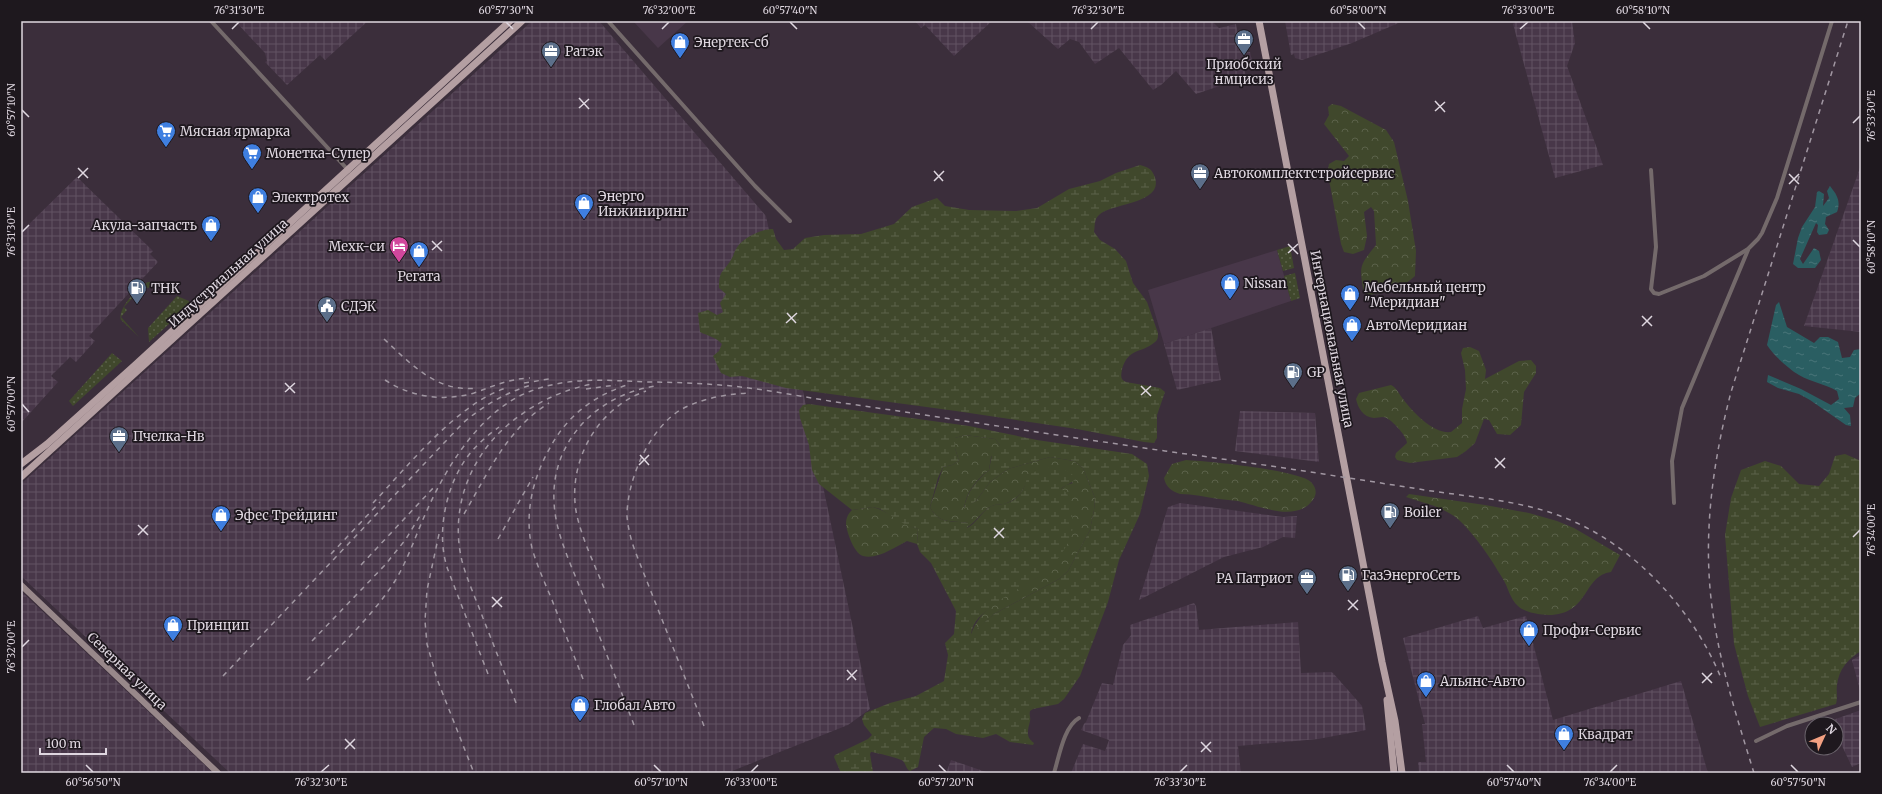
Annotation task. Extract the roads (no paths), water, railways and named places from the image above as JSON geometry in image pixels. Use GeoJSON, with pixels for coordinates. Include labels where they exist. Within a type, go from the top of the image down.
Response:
{"type":"FeatureCollection","features":[{"type":"Feature","properties":{"kind":"main road","name":"Индустриальная улица"},"geometry":{"type":"LineString","coordinates":[[21,477],[350,173],[510,21]]}},
{"type":"Feature","properties":{"kind":"main road","name":"Индустриальная улица"},"geometry":{"type":"LineString","coordinates":[[21,464],[52,440],[522,21]]}},
{"type":"Feature","properties":{"kind":"main road","name":"Интернациональная улица"},"geometry":{"type":"LineString","coordinates":[[1259,21],[1382,662],[1395,721],[1402,773]]}},
{"type":"Feature","properties":{"kind":"main road","name":"Северная улица"},"geometry":{"type":"LineString","coordinates":[[21,585],[218,773]]}},
{"type":"Feature","properties":{"kind":"main road","name":"Интернациональная улица"},"geometry":{"type":"LineString","coordinates":[[1382,662],[1394,773]]}},
{"type":"Feature","properties":{"kind":"street"},"geometry":{"type":"LineString","coordinates":[[211,21],[350,173]]}},
{"type":"Feature","properties":{"kind":"street"},"geometry":{"type":"LineString","coordinates":[[608,21],[755,186],[790,221]]}},
{"type":"Feature","properties":{"kind":"street"},"geometry":{"type":"LineString","coordinates":[[1650,170],[1656,247],[1651,289],[1652,292],[1659,294],[1704,276],[1748,249],[1758,239],[1773,212],[1832,21]]}},
{"type":"Feature","properties":{"kind":"street"},"geometry":{"type":"LineString","coordinates":[[1674,503],[1672,461],[1682,408],[1748,249]]}},
{"type":"Feature","properties":{"kind":"street"},"geometry":{"type":"LineString","coordinates":[[1756,741],[1787,726],[1861,702]]}},
{"type":"Feature","properties":{"kind":"street"},"geometry":{"type":"LineString","coordinates":[[1054,773],[1068,730],[1076,720],[1080,718]]}},
{"type":"Feature","properties":{"kind":"water"},"geometry":{"type":"Polygon","coordinates":[[[1830,186],[1838,198],[1839,205],[1837,212],[1826,217],[1825,224],[1829,230],[1827,234],[1819,235],[1817,232],[1818,225],[1816,223],[1800,259],[1803,264],[1814,248],[1819,251],[1821,260],[1815,268],[1798,268],[1793,264],[1798,238],[1802,227],[1815,207],[1817,192],[1819,191],[1824,194],[1823,206],[1829,198],[1827,191],[1830,186]]]}},
{"type":"Feature","properties":{"kind":"water"},"geometry":{"type":"Polygon","coordinates":[[[1779,302],[1787,327],[1814,343],[1820,337],[1828,337],[1838,342],[1842,358],[1850,357],[1854,350],[1861,349],[1861,393],[1855,398],[1853,407],[1844,408],[1850,415],[1851,426],[1846,425],[1799,394],[1778,388],[1767,382],[1768,375],[1801,389],[1831,405],[1839,399],[1837,391],[1804,377],[1786,366],[1767,345],[1776,305],[1779,302]]]}},
{"type":"Feature","properties":{"kind":"railway"},"geometry":{"type":"LineString","coordinates":[[1754,773],[1725,675],[1713,614],[1708,558],[1714,475],[1724,419],[1731,392],[1848,21]]}},
{"type":"Feature","properties":{"kind":"railway"},"geometry":{"type":"LineString","coordinates":[[384,339],[415,367],[437,381],[449,386],[477,388]]}},
{"type":"Feature","properties":{"kind":"railway"},"geometry":{"type":"LineString","coordinates":[[385,380],[395,386],[416,394],[451,397],[474,393],[508,381],[530,378]]}},
{"type":"Feature","properties":{"kind":"railway"},"geometry":{"type":"LineString","coordinates":[[524,383],[549,379]]}},
{"type":"Feature","properties":{"kind":"railway"},"geometry":{"type":"LineString","coordinates":[[307,680],[342,645],[386,595],[405,563],[437,489],[458,455],[483,423],[514,399],[531,391],[559,383],[587,380],[692,383],[751,388],[1494,500],[1546,511],[1589,529],[1613,544],[1658,582],[1677,604],[1694,628],[1709,652],[1721,678]]}},
{"type":"Feature","properties":{"kind":"railway"},"geometry":{"type":"LineString","coordinates":[[516,703],[462,561],[458,527],[463,494],[476,463],[486,448],[507,426],[529,409],[553,396],[592,384]]}},
{"type":"Feature","properties":{"kind":"railway"},"geometry":{"type":"LineString","coordinates":[[223,676],[463,423],[495,400],[531,385]]}},
{"type":"Feature","properties":{"kind":"railway"},"geometry":{"type":"LineString","coordinates":[[586,389],[616,385]]}},
{"type":"Feature","properties":{"kind":"railway"},"geometry":{"type":"LineString","coordinates":[[583,679],[534,555],[530,535],[530,509],[539,470],[551,446],[565,425],[593,401],[627,385]]}},
{"type":"Feature","properties":{"kind":"railway"},"geometry":{"type":"LineString","coordinates":[[634,725],[560,537],[555,513],[555,479],[561,459],[570,440],[582,424],[597,410],[615,399],[635,391],[656,386]]}},
{"type":"Feature","properties":{"kind":"railway"},"geometry":{"type":"LineString","coordinates":[[373,503],[434,438],[452,422],[469,408],[488,396],[506,388]]}},
{"type":"Feature","properties":{"kind":"railway"},"geometry":{"type":"LineString","coordinates":[[604,588],[578,521],[575,492],[577,474],[582,456],[600,423],[613,410],[629,399],[646,391]]}},
{"type":"Feature","properties":{"kind":"railway"},"geometry":{"type":"LineString","coordinates":[[704,726],[634,547],[627,520],[628,502],[631,486],[642,455],[660,428],[670,417],[690,405],[707,399],[733,394],[750,393]]}},
{"type":"Feature","properties":{"kind":"railway"},"geometry":{"type":"LineString","coordinates":[[464,514],[490,468],[510,439],[521,426],[549,403]]}},
{"type":"Feature","properties":{"kind":"railway"},"geometry":{"type":"LineString","coordinates":[[488,674],[448,570],[444,556],[443,524],[445,508],[450,492],[455,477],[463,463],[478,444],[499,427]]}},
{"type":"Feature","properties":{"kind":"railway"},"geometry":{"type":"LineString","coordinates":[[498,539],[533,477]]}},
{"type":"Feature","properties":{"kind":"railway"},"geometry":{"type":"LineString","coordinates":[[361,565],[435,486]]}},
{"type":"Feature","properties":{"kind":"railway"},"geometry":{"type":"LineString","coordinates":[[331,554],[380,502]]}},
{"type":"Feature","properties":{"kind":"railway"},"geometry":{"type":"LineString","coordinates":[[312,641],[385,565],[406,539],[421,514]]}},
{"type":"Feature","properties":{"kind":"railway"},"geometry":{"type":"LineString","coordinates":[[439,534],[427,590],[425,621],[427,644],[437,679],[474,773]]}},
{"type":"Feature","properties":{"kind":"place","name":"Приобский нмцисиз"},"geometry":{"type":"Point","coordinates":[1244,56]}},
{"type":"Feature","properties":{"kind":"place","name":"Энертек-сб"},"geometry":{"type":"Point","coordinates":[680,59]}},
{"type":"Feature","properties":{"kind":"place","name":"Ратэк"},"geometry":{"type":"Point","coordinates":[551,68]}},
{"type":"Feature","properties":{"kind":"place","name":"Мясная ярмарка"},"geometry":{"type":"Point","coordinates":[166,148]}},
{"type":"Feature","properties":{"kind":"place","name":"Монетка-Супер"},"geometry":{"type":"Point","coordinates":[252,170]}},
{"type":"Feature","properties":{"kind":"place","name":"Автокомплектстройсервис"},"geometry":{"type":"Point","coordinates":[1200,190]}},
{"type":"Feature","properties":{"kind":"place","name":"Электротех"},"geometry":{"type":"Point","coordinates":[258,214]}},
{"type":"Feature","properties":{"kind":"place","name":"Энерго Инжиниринг"},"geometry":{"type":"Point","coordinates":[584,220]}},
{"type":"Feature","properties":{"kind":"place","name":"Акула-запчасть"},"geometry":{"type":"Point","coordinates":[211,242]}},
{"type":"Feature","properties":{"kind":"place","name":"Мехк-си"},"geometry":{"type":"Point","coordinates":[399,263]}},
{"type":"Feature","properties":{"kind":"place","name":"Регата"},"geometry":{"type":"Point","coordinates":[419,268]}},
{"type":"Feature","properties":{"kind":"place","name":"Nissan"},"geometry":{"type":"Point","coordinates":[1230,300]}},
{"type":"Feature","properties":{"kind":"place","name":"ТНК"},"geometry":{"type":"Point","coordinates":[137,305]}},
{"type":"Feature","properties":{"kind":"place","name":"Мебельный центр \"Меридиан\""},"geometry":{"type":"Point","coordinates":[1350,311]}},
{"type":"Feature","properties":{"kind":"place","name":"СДЭК"},"geometry":{"type":"Point","coordinates":[327,323]}},
{"type":"Feature","properties":{"kind":"place","name":"АвтоМеридиан"},"geometry":{"type":"Point","coordinates":[1352,342]}},
{"type":"Feature","properties":{"kind":"place","name":"GP"},"geometry":{"type":"Point","coordinates":[1293,389]}},
{"type":"Feature","properties":{"kind":"place","name":"Пчелка-Нв"},"geometry":{"type":"Point","coordinates":[119,453]}},
{"type":"Feature","properties":{"kind":"place","name":"Boiler"},"geometry":{"type":"Point","coordinates":[1390,529]}},
{"type":"Feature","properties":{"kind":"place","name":"Эфес Трейдинг"},"geometry":{"type":"Point","coordinates":[221,532]}},
{"type":"Feature","properties":{"kind":"place","name":"ГазЭнергоСеть"},"geometry":{"type":"Point","coordinates":[1348,592]}},
{"type":"Feature","properties":{"kind":"place","name":"РА Патриот"},"geometry":{"type":"Point","coordinates":[1307,595]}},
{"type":"Feature","properties":{"kind":"place","name":"Принцип"},"geometry":{"type":"Point","coordinates":[173,642]}},
{"type":"Feature","properties":{"kind":"place","name":"Профи-Сервис"},"geometry":{"type":"Point","coordinates":[1529,647]}},
{"type":"Feature","properties":{"kind":"place","name":"Альянс-Авто"},"geometry":{"type":"Point","coordinates":[1426,698]}},
{"type":"Feature","properties":{"kind":"place","name":"Глобал Авто"},"geometry":{"type":"Point","coordinates":[580,722]}},
{"type":"Feature","properties":{"kind":"place","name":"Квадрат"},"geometry":{"type":"Point","coordinates":[1564,751]}}]}
